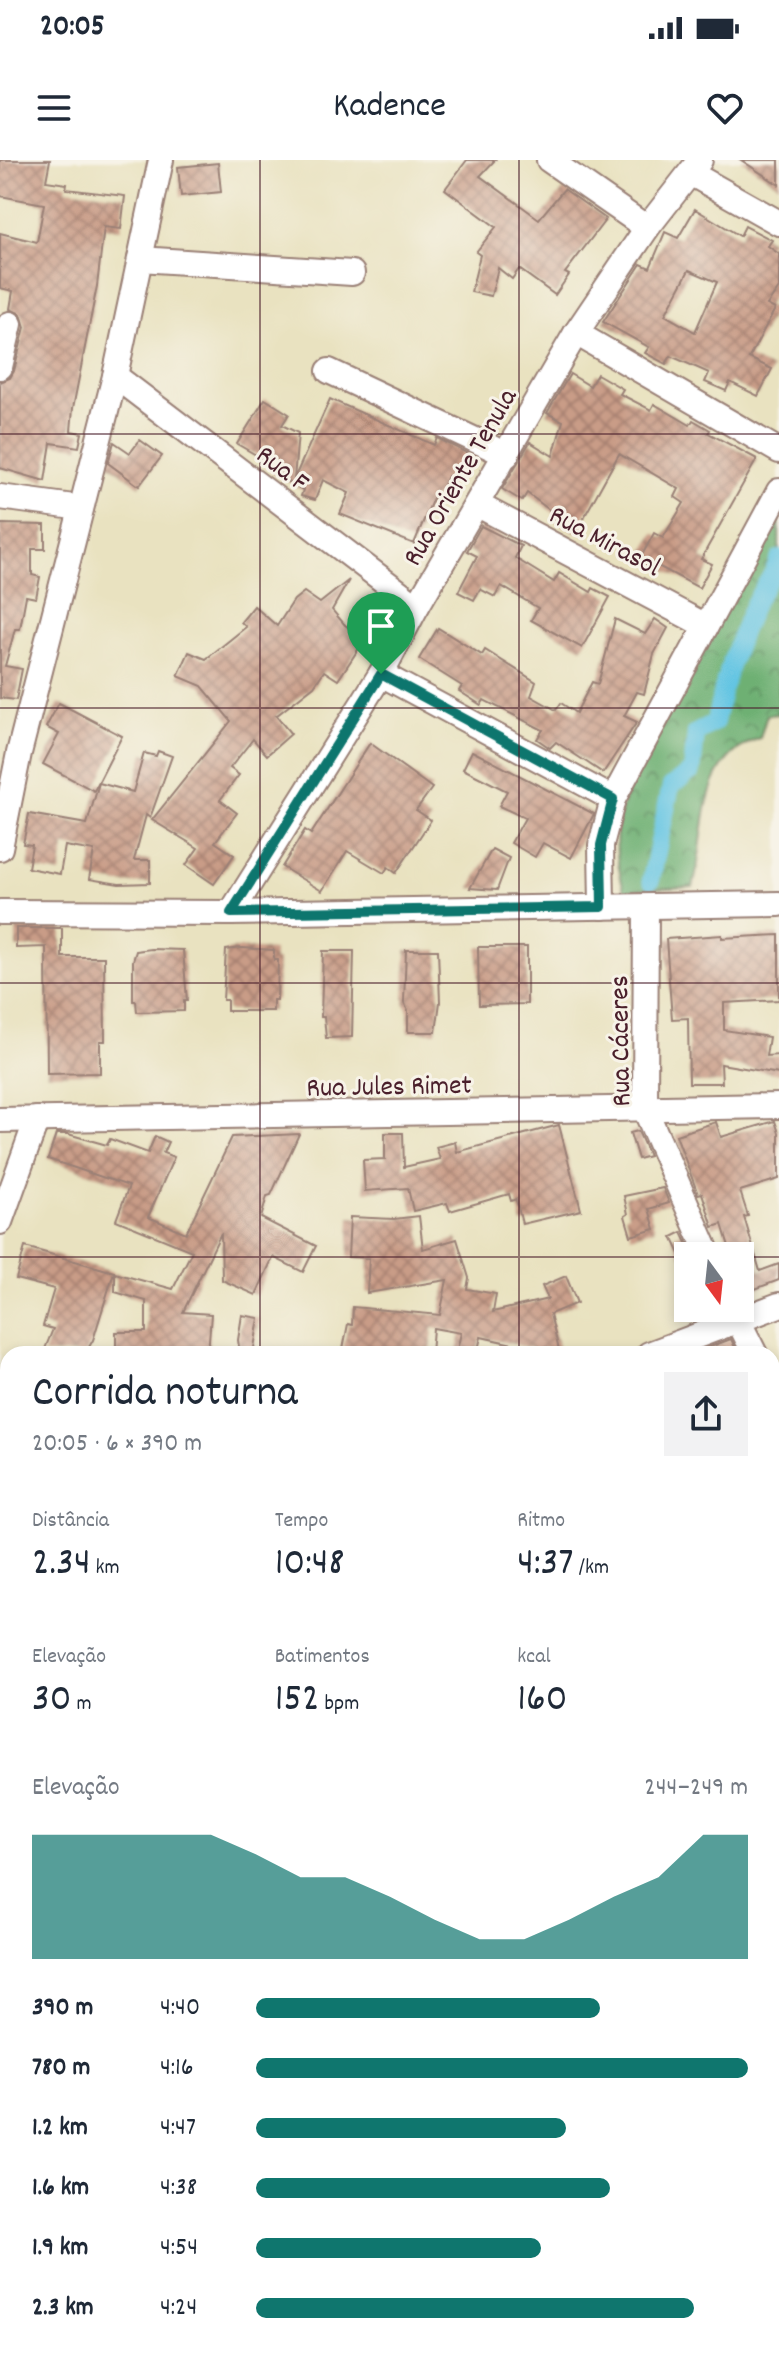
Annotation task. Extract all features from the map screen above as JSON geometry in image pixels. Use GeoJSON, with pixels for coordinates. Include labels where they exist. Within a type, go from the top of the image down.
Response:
{"type":"FeatureCollection","features":[{"type":"Feature","properties":{"kind":"street"},"geometry":{"type":"LineString","coordinates":[[0,848],[9,750],[81,508],[115,376],[161,160]]}},
{"type":"Feature","properties":{"kind":"street"},"geometry":{"type":"LineString","coordinates":[[549,160],[647,228]]}},
{"type":"Feature","properties":{"kind":"street"},"geometry":{"type":"LineString","coordinates":[[696,167],[779,223]]}},
{"type":"Feature","properties":{"kind":"street","name":"Rua Oriente Tenula"},"geometry":{"type":"LineString","coordinates":[[231,913],[381,674],[417,606],[576,333],[647,228],[696,167]]}},
{"type":"Feature","properties":{"kind":"street"},"geometry":{"type":"LineString","coordinates":[[140,259],[352,273]]}},
{"type":"Feature","properties":{"kind":"street"},"geometry":{"type":"LineString","coordinates":[[0,367],[10,324]]}},
{"type":"Feature","properties":{"kind":"street"},"geometry":{"type":"LineString","coordinates":[[576,333],[779,451]]}},
{"type":"Feature","properties":{"kind":"street"},"geometry":{"type":"LineString","coordinates":[[329,371],[507,455]]}},
{"type":"Feature","properties":{"kind":"street","name":"Rua F"},"geometry":{"type":"LineString","coordinates":[[115,376],[417,606]]}},
{"type":"Feature","properties":{"kind":"street"},"geometry":{"type":"LineString","coordinates":[[602,907],[601,845],[613,799],[779,491]]}},
{"type":"Feature","properties":{"kind":"street"},"geometry":{"type":"LineString","coordinates":[[0,497],[81,508]]}},
{"type":"Feature","properties":{"kind":"street","name":"Rua Mirasol"},"geometry":{"type":"LineString","coordinates":[[478,505],[706,626]]}},
{"type":"Feature","properties":{"kind":"street"},"geometry":{"type":"LineString","coordinates":[[381,674],[613,799]]}},
{"type":"Feature","properties":{"kind":"street"},"geometry":{"type":"LineString","coordinates":[[0,912],[231,913],[779,904]]}},
{"type":"Feature","properties":{"kind":"street","name":"Rua Cáceres"},"geometry":{"type":"LineString","coordinates":[[646,907],[645,1109],[703,1242]]}},
{"type":"Feature","properties":{"kind":"street","name":"Rua Jules Rimet"},"geometry":{"type":"LineString","coordinates":[[0,1120],[779,1106]]}},
{"type":"Feature","properties":{"kind":"street"},"geometry":{"type":"LineString","coordinates":[[0,1222],[37,1119]]}},
{"type":"Feature","properties":{"kind":"street"},"geometry":{"type":"LineString","coordinates":[[754,1310],[779,1305]]}},
{"type":"Feature","properties":{"kind":"street"},"geometry":{"type":"LineString","coordinates":[[666,1346],[718,1322]]}},
{"type":"Feature","properties":{"kind":"street"},"geometry":{"type":"LineString","coordinates":[[739,1322],[751,1346]]}},
{"type":"Feature","properties":{"kind":"green space"},"geometry":{"type":"Polygon","coordinates":[[[779,510],[779,714],[767,715],[760,738],[739,749],[724,764],[714,781],[693,887],[624,890],[616,837],[629,785],[779,510]]]}},
{"type":"Feature","properties":{"kind":"building"},"geometry":{"type":"Polygon","coordinates":[[[0,160],[50,160],[46,181],[67,184],[66,189],[125,196],[121,229],[104,227],[97,286],[73,408],[71,431],[82,433],[79,447],[51,443],[45,481],[0,468],[0,382],[10,378],[14,371],[25,327],[21,314],[10,309],[13,291],[0,288],[0,233],[37,242],[44,204],[0,196],[0,160]]]}},
{"type":"Feature","properties":{"kind":"building"},"geometry":{"type":"Polygon","coordinates":[[[467,160],[495,160],[480,176],[539,219],[564,189],[606,219],[565,273],[569,275],[555,295],[519,269],[512,279],[498,268],[491,296],[471,292],[480,255],[476,252],[496,227],[445,189],[467,160]]]}},
{"type":"Feature","properties":{"kind":"building"},"geometry":{"type":"Polygon","coordinates":[[[741,160],[779,160],[779,185],[741,160]]]}},
{"type":"Feature","properties":{"kind":"building"},"geometry":{"type":"Polygon","coordinates":[[[218,163],[221,192],[181,196],[178,167],[218,163]]]}},
{"type":"Feature","properties":{"kind":"building"},"geometry":{"type":"Polygon","coordinates":[[[695,209],[740,236],[745,226],[772,240],[768,246],[779,254],[779,288],[767,305],[775,309],[749,358],[772,369],[758,396],[730,382],[726,391],[705,382],[709,373],[671,356],[666,364],[645,353],[649,347],[603,322],[641,264],[650,268],[665,232],[678,238],[695,209]],[[689,270],[665,315],[695,332],[717,282],[689,270]]]}},
{"type":"Feature","properties":{"kind":"building"},"geometry":{"type":"Polygon","coordinates":[[[570,374],[590,386],[597,374],[623,389],[620,394],[651,410],[654,404],[690,425],[693,420],[710,430],[708,433],[757,459],[701,559],[712,564],[699,588],[641,557],[654,533],[663,538],[684,503],[675,497],[679,489],[619,454],[576,532],[553,520],[556,515],[527,493],[522,501],[502,489],[530,442],[553,456],[563,421],[547,413],[570,374]]]}},
{"type":"Feature","properties":{"kind":"building"},"geometry":{"type":"Polygon","coordinates":[[[265,399],[289,414],[282,425],[298,433],[294,479],[330,399],[434,445],[437,438],[467,453],[456,480],[448,476],[439,496],[433,498],[414,544],[340,514],[349,493],[323,480],[315,500],[301,496],[303,490],[272,473],[275,466],[237,444],[265,399]]]}},
{"type":"Feature","properties":{"kind":"building"},"geometry":{"type":"Polygon","coordinates":[[[140,440],[162,456],[139,486],[108,463],[114,442],[130,453],[140,440]]]}},
{"type":"Feature","properties":{"kind":"building"},"geometry":{"type":"Polygon","coordinates":[[[0,524],[45,525],[45,549],[32,549],[32,575],[40,577],[36,598],[26,596],[20,629],[15,629],[5,666],[22,669],[16,700],[0,698],[0,524]]]}},
{"type":"Feature","properties":{"kind":"building"},"geometry":{"type":"Polygon","coordinates":[[[481,526],[521,546],[515,558],[554,582],[559,573],[591,592],[593,588],[610,597],[582,648],[531,620],[538,608],[501,586],[495,597],[480,589],[474,600],[458,592],[477,556],[467,551],[481,526]]]}},
{"type":"Feature","properties":{"kind":"building"},"geometry":{"type":"Polygon","coordinates":[[[349,580],[332,610],[345,625],[365,639],[338,680],[324,671],[314,686],[276,716],[291,734],[267,755],[253,739],[230,768],[239,775],[220,800],[237,813],[215,842],[234,855],[214,884],[186,865],[198,848],[152,820],[231,721],[202,686],[178,676],[189,652],[206,659],[246,627],[241,622],[254,606],[277,626],[294,600],[304,592],[320,603],[349,580]]]}},
{"type":"Feature","properties":{"kind":"building"},"geometry":{"type":"Polygon","coordinates":[[[615,619],[645,634],[655,619],[668,628],[654,654],[644,694],[637,692],[624,716],[637,722],[603,773],[556,742],[550,748],[537,739],[543,730],[484,700],[481,705],[459,691],[462,686],[419,659],[438,628],[482,655],[485,650],[536,682],[531,696],[556,710],[561,703],[576,713],[592,682],[598,684],[615,619]]]}},
{"type":"Feature","properties":{"kind":"building"},"geometry":{"type":"Polygon","coordinates":[[[59,703],[122,736],[94,791],[43,764],[59,734],[46,727],[59,703]]]}},
{"type":"Feature","properties":{"kind":"building"},"geometry":{"type":"Polygon","coordinates":[[[370,743],[432,788],[416,810],[431,820],[396,873],[388,867],[384,873],[347,851],[322,891],[282,867],[305,830],[311,834],[370,743]]]}},
{"type":"Feature","properties":{"kind":"building"},"geometry":{"type":"Polygon","coordinates":[[[158,751],[172,756],[150,818],[146,815],[134,860],[150,860],[150,883],[119,884],[89,879],[94,851],[65,846],[60,874],[28,868],[32,845],[23,844],[29,814],[87,824],[99,783],[133,792],[144,753],[156,756],[158,751]]]}},
{"type":"Feature","properties":{"kind":"building"},"geometry":{"type":"Polygon","coordinates":[[[472,751],[594,814],[571,858],[543,843],[535,857],[511,843],[525,818],[499,806],[507,791],[463,769],[472,751]]]}},
{"type":"Feature","properties":{"kind":"building"},"geometry":{"type":"Polygon","coordinates":[[[492,849],[509,858],[497,890],[470,888],[492,849]]]}},
{"type":"Feature","properties":{"kind":"building"},"geometry":{"type":"Polygon","coordinates":[[[16,928],[62,928],[62,957],[104,957],[105,1041],[100,1041],[100,1073],[47,1074],[46,947],[16,948],[16,928]]]}},
{"type":"Feature","properties":{"kind":"building"},"geometry":{"type":"Polygon","coordinates":[[[722,935],[722,938],[779,935],[779,1000],[724,1003],[724,1030],[769,1037],[766,1056],[779,1055],[779,1074],[721,1064],[722,1083],[689,1083],[688,1018],[672,1019],[666,939],[722,935]]]}},
{"type":"Feature","properties":{"kind":"building"},"geometry":{"type":"Polygon","coordinates":[[[478,947],[527,947],[527,1004],[479,1005],[478,947]]]}},
{"type":"Feature","properties":{"kind":"building"},"geometry":{"type":"Polygon","coordinates":[[[183,950],[187,1001],[184,1001],[184,1011],[137,1012],[136,1001],[133,1001],[133,961],[136,951],[183,950]]]}},
{"type":"Feature","properties":{"kind":"building"},"geometry":{"type":"Polygon","coordinates":[[[226,950],[274,950],[274,960],[278,960],[277,1000],[273,1000],[273,1011],[227,1011],[227,1000],[223,1000],[226,950]]]}},
{"type":"Feature","properties":{"kind":"building"},"geometry":{"type":"Polygon","coordinates":[[[406,950],[438,950],[440,1002],[436,1032],[408,1032],[408,1011],[404,1002],[406,950]]]}},
{"type":"Feature","properties":{"kind":"building"},"geometry":{"type":"Polygon","coordinates":[[[323,951],[354,951],[352,1037],[326,1038],[324,1017],[321,1017],[323,951]]]}},
{"type":"Feature","properties":{"kind":"building"},"geometry":{"type":"Polygon","coordinates":[[[775,1121],[779,1133],[779,1179],[740,1191],[751,1242],[728,1242],[722,1224],[713,1227],[702,1193],[698,1194],[676,1135],[716,1122],[721,1137],[775,1121]]]}},
{"type":"Feature","properties":{"kind":"building"},"geometry":{"type":"Polygon","coordinates":[[[559,1125],[581,1210],[522,1224],[516,1199],[511,1201],[509,1194],[450,1211],[447,1203],[413,1211],[408,1188],[365,1191],[363,1160],[385,1159],[385,1133],[403,1133],[404,1167],[440,1159],[436,1147],[455,1142],[457,1152],[559,1125]]]}},
{"type":"Feature","properties":{"kind":"building"},"geometry":{"type":"Polygon","coordinates":[[[638,1131],[649,1156],[638,1159],[630,1133],[638,1131]]]}},
{"type":"Feature","properties":{"kind":"building"},"geometry":{"type":"Polygon","coordinates":[[[56,1134],[68,1134],[107,1145],[110,1139],[148,1153],[155,1136],[168,1142],[163,1153],[174,1157],[148,1217],[186,1233],[232,1137],[299,1134],[271,1195],[267,1196],[261,1218],[316,1246],[303,1272],[273,1257],[256,1295],[222,1280],[221,1233],[183,1312],[211,1314],[209,1346],[116,1346],[116,1332],[146,1332],[146,1301],[115,1292],[115,1273],[173,1289],[192,1251],[116,1220],[129,1186],[48,1159],[56,1134]]]}},
{"type":"Feature","properties":{"kind":"building"},"geometry":{"type":"Polygon","coordinates":[[[663,1188],[669,1203],[649,1209],[655,1229],[631,1236],[625,1216],[628,1214],[624,1196],[663,1188]]]}},
{"type":"Feature","properties":{"kind":"building"},"geometry":{"type":"Polygon","coordinates":[[[419,1216],[423,1249],[457,1239],[469,1278],[467,1289],[496,1294],[493,1312],[548,1299],[542,1286],[566,1276],[577,1303],[550,1314],[558,1346],[522,1346],[481,1337],[479,1346],[458,1346],[461,1333],[433,1328],[432,1346],[344,1346],[348,1324],[352,1325],[353,1307],[440,1315],[447,1280],[367,1293],[369,1258],[348,1257],[350,1217],[394,1219],[419,1216]]]}},
{"type":"Feature","properties":{"kind":"building"},"geometry":{"type":"Polygon","coordinates":[[[682,1232],[686,1242],[674,1242],[672,1237],[682,1232]]]}},
{"type":"Feature","properties":{"kind":"building"},"geometry":{"type":"Polygon","coordinates":[[[25,1247],[114,1272],[90,1346],[46,1346],[53,1329],[43,1326],[54,1289],[16,1279],[25,1247]]]}},
{"type":"Feature","properties":{"kind":"building"},"geometry":{"type":"Polygon","coordinates":[[[754,1251],[760,1271],[779,1264],[779,1280],[754,1289],[754,1251]]]}},
{"type":"Feature","properties":{"kind":"building"},"geometry":{"type":"Polygon","coordinates":[[[242,1315],[259,1318],[254,1346],[239,1346],[242,1315]]]}},
{"type":"Feature","properties":{"kind":"building"},"geometry":{"type":"Polygon","coordinates":[[[731,1339],[734,1346],[712,1346],[731,1339]]]}},
{"type":"Feature","properties":{"kind":"waterway"},"geometry":{"type":"LineString","coordinates":[[651,880],[671,786],[692,771],[696,733],[715,722],[741,636],[752,608],[779,559]]}},
{"type":"Feature","properties":{"kind":"route"},"geometry":{"type":"LineString","coordinates":[[381,674],[613,799],[601,845],[602,907],[231,913],[381,674]]}}]}
